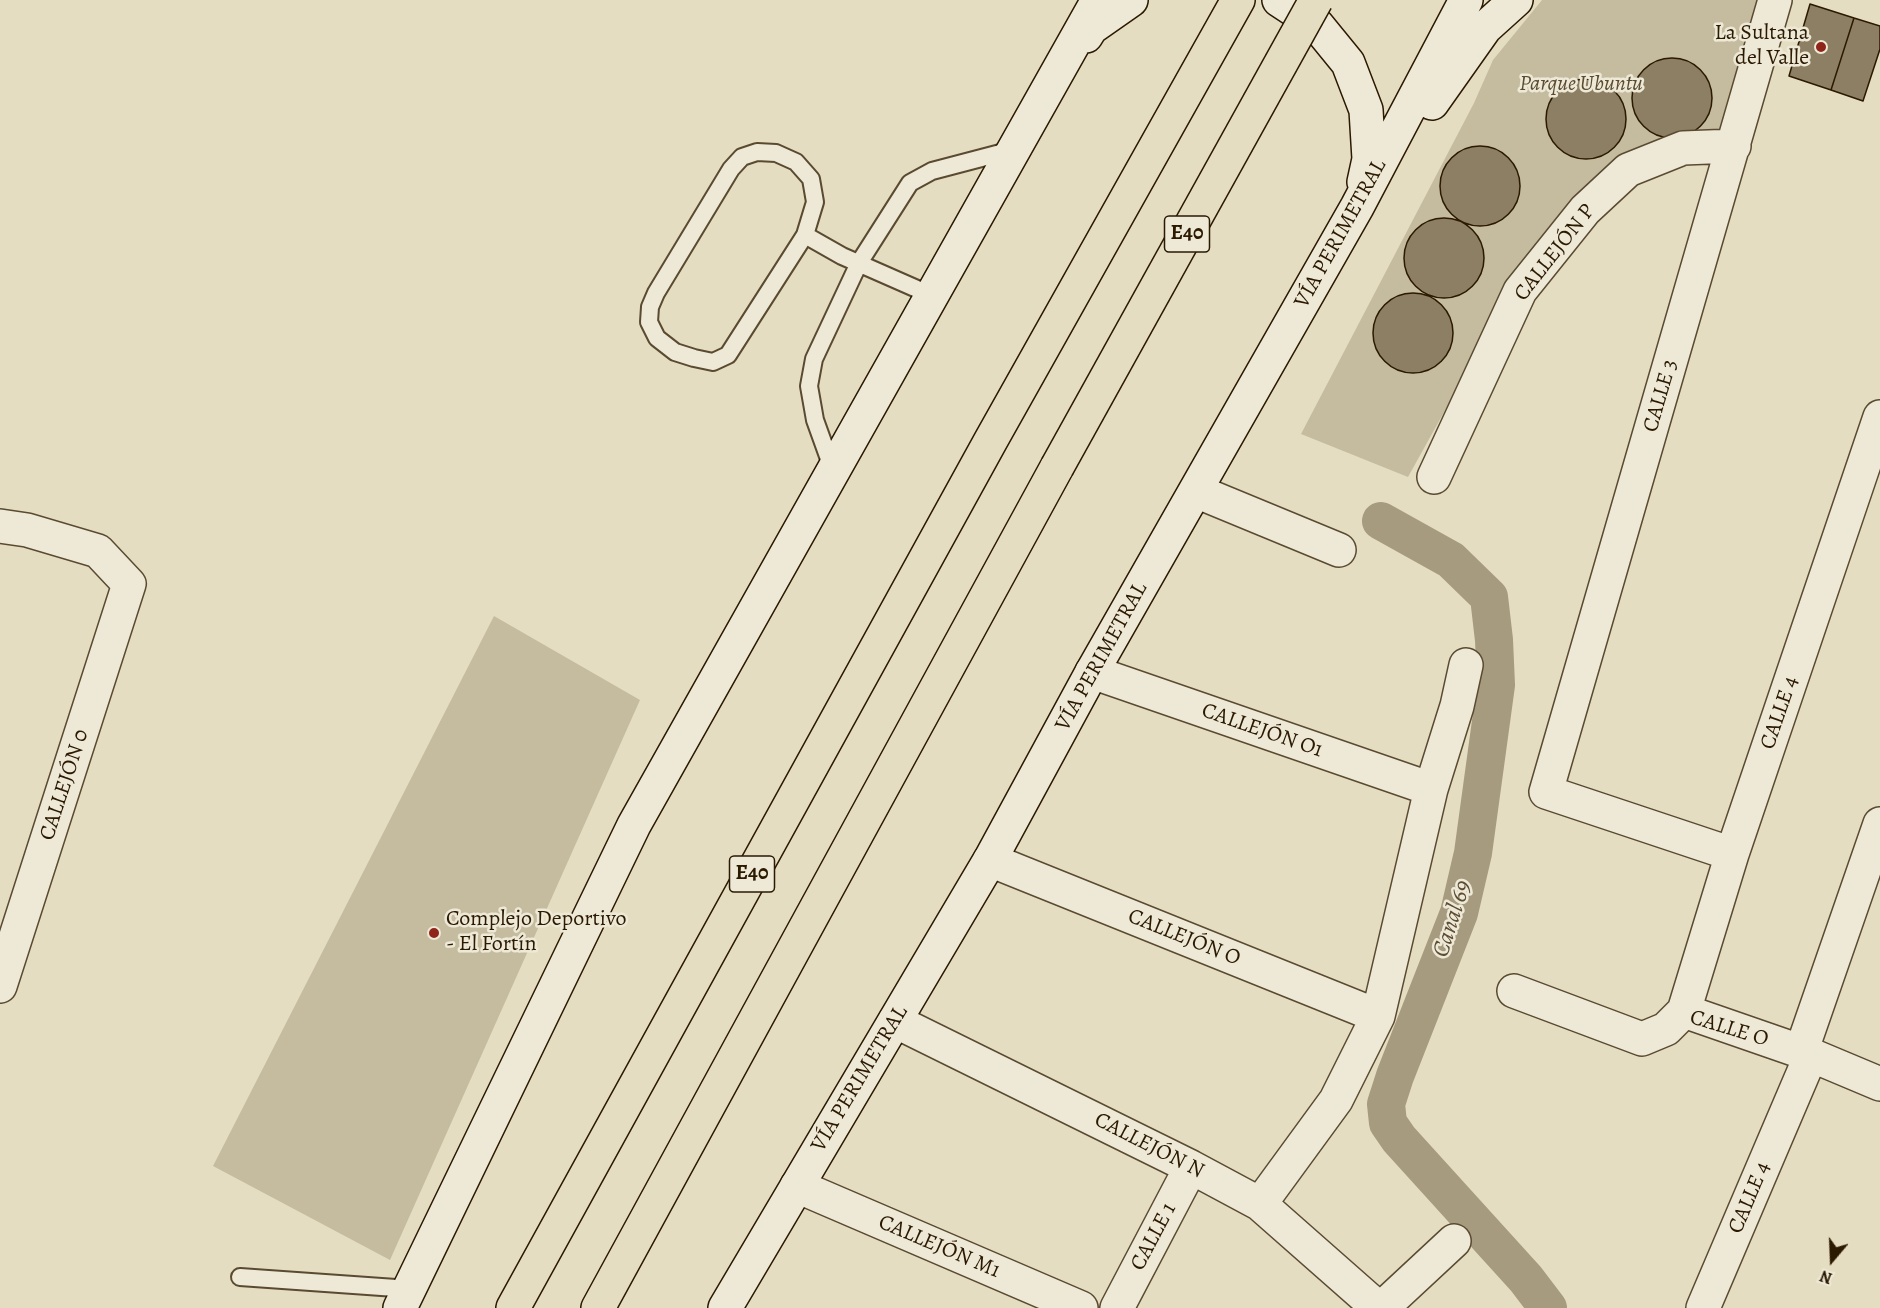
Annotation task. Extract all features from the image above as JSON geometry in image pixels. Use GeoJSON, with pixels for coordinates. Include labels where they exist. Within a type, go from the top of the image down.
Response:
{"type":"FeatureCollection","features":[{"type":"Feature","properties":{"kind":"highway","name":"E40"},"geometry":{"type":"LineString","coordinates":[[513,1308],[991,440],[1238,0]]}},
{"type":"Feature","properties":{"kind":"highway","name":"E40"},"geometry":{"type":"LineString","coordinates":[[598,1308],[1057,467],[1316,0]]}},
{"type":"Feature","properties":{"kind":"street"},"geometry":{"type":"LineString","coordinates":[[405,1298],[634,825],[1062,68],[1098,0]]}},
{"type":"Feature","properties":{"kind":"street"},"geometry":{"type":"LineString","coordinates":[[1062,68],[1091,28],[1131,0]]}},
{"type":"Feature","properties":{"kind":"street"},"geometry":{"type":"LineString","coordinates":[[1279,0],[1317,25],[1348,63],[1366,110],[1369,159],[1357,207]]}},
{"type":"Feature","properties":{"kind":"street","name":"VÍA PERIMETRAL"},"geometry":{"type":"LineString","coordinates":[[725,1308],[990,860],[1092,672],[1357,207],[1466,0]]}},
{"type":"Feature","properties":{"kind":"street"},"geometry":{"type":"LineString","coordinates":[[1357,207],[1485,28],[1516,0]]}},
{"type":"Feature","properties":{"kind":"street","name":"CALLE 3"},"geometry":{"type":"LineString","coordinates":[[1732,854],[1546,792],[1775,0]]}},
{"type":"Feature","properties":{"kind":"street","name":"CALLEJÓN P"},"geometry":{"type":"LineString","coordinates":[[1434,477],[1520,291],[1585,210],[1629,170],[1683,148],[1734,146]]}},
{"type":"Feature","properties":{"kind":"street","name":"CALLE 4"},"geometry":{"type":"LineString","coordinates":[[1684,1011],[1732,854],[1880,417]]}},
{"type":"Feature","properties":{"kind":"street"},"geometry":{"type":"LineString","coordinates":[[1196,491],[1339,550]]}},
{"type":"Feature","properties":{"kind":"street","name":"CALLEJÓN 0"},"geometry":{"type":"LineString","coordinates":[[0,526],[27,530],[98,551],[129,584],[0,986]]}},
{"type":"Feature","properties":{"kind":"street"},"geometry":{"type":"LineString","coordinates":[[1260,1204],[1336,1100],[1377,1016],[1431,789],[1457,706],[1466,665]]}},
{"type":"Feature","properties":{"kind":"street","name":"CALLEJÓN O1"},"geometry":{"type":"LineString","coordinates":[[1092,672],[1431,789]]}},
{"type":"Feature","properties":{"kind":"street","name":"CALLE 4"},"geometry":{"type":"LineString","coordinates":[[1703,1308],[1806,1054],[1880,824]]}},
{"type":"Feature","properties":{"kind":"street","name":"CALLEJÓN O"},"geometry":{"type":"LineString","coordinates":[[990,860],[1377,1016]]}},
{"type":"Feature","properties":{"kind":"street","name":"CALLE O"},"geometry":{"type":"LineString","coordinates":[[1514,991],[1642,1039],[1666,1029],[1684,1011],[1806,1054],[1880,1084]]}},
{"type":"Feature","properties":{"kind":"street","name":"CALLEJÓN N"},"geometry":{"type":"LineString","coordinates":[[895,1021],[1191,1167],[1260,1204],[1380,1308]]}},
{"type":"Feature","properties":{"kind":"street","name":"CALLE 1"},"geometry":{"type":"LineString","coordinates":[[1117,1308],[1191,1167]]}},
{"type":"Feature","properties":{"kind":"street","name":"CALLEJÓN M1"},"geometry":{"type":"LineString","coordinates":[[797,1186],[1081,1308]]}},
{"type":"Feature","properties":{"kind":"street"},"geometry":{"type":"LineString","coordinates":[[1380,1308],[1454,1241]]}},
{"type":"Feature","properties":{"kind":"lane"},"geometry":{"type":"LineString","coordinates":[[834,471],[815,420],[810,386],[814,359],[859,263],[910,183],[932,171],[1016,149]]}},
{"type":"Feature","properties":{"kind":"lane"},"geometry":{"type":"LineString","coordinates":[[757,152],[776,153],[796,162],[811,179],[815,202],[805,235],[728,355],[713,362],[694,358],[675,352],[657,338],[649,322],[650,307],[656,293],[731,169],[742,157],[757,152]]}},
{"type":"Feature","properties":{"kind":"lane"},"geometry":{"type":"LineString","coordinates":[[805,235],[859,263],[933,296]]}},
{"type":"Feature","properties":{"kind":"lane"},"geometry":{"type":"LineString","coordinates":[[240,1277],[405,1298]]}},
{"type":"Feature","properties":{"kind":"green space","name":"Parque Ubuntu"},"geometry":{"type":"Polygon","coordinates":[[[1542,0],[1763,0],[1726,133],[1558,222],[1448,405],[1408,477],[1301,434],[1474,103],[1493,60],[1542,0]]]}},
{"type":"Feature","properties":{"kind":"green space","name":"Complejo Deportivo - El Fortín"},"geometry":{"type":"Polygon","coordinates":[[[494,616],[640,700],[390,1260],[213,1166],[494,616]]]}},
{"type":"Feature","properties":{"kind":"building","name":"La Sultana del Valle"},"geometry":{"type":"Polygon","coordinates":[[[1810,4],[1854,18],[1831,90],[1789,76],[1810,4]]]}},
{"type":"Feature","properties":{"kind":"building"},"geometry":{"type":"Polygon","coordinates":[[[1854,18],[1880,26],[1880,49],[1863,101],[1831,90],[1854,18]]]}},
{"type":"Feature","properties":{"kind":"building"},"geometry":{"type":"Polygon","coordinates":[[[1672,58],[1687,61],[1700,70],[1709,83],[1712,98],[1709,113],[1700,126],[1687,135],[1672,138],[1657,135],[1644,126],[1635,113],[1632,98],[1635,83],[1644,70],[1657,61],[1672,58]]]}},
{"type":"Feature","properties":{"kind":"building"},"geometry":{"type":"Polygon","coordinates":[[[1586,79],[1601,82],[1614,91],[1623,104],[1626,119],[1623,134],[1614,147],[1601,156],[1586,159],[1571,156],[1558,147],[1549,134],[1546,119],[1549,104],[1558,91],[1571,82],[1586,79]]]}},
{"type":"Feature","properties":{"kind":"building"},"geometry":{"type":"Polygon","coordinates":[[[1480,146],[1495,149],[1508,158],[1517,171],[1520,186],[1517,201],[1508,214],[1495,223],[1480,226],[1465,223],[1452,214],[1443,201],[1440,186],[1443,171],[1452,158],[1465,149],[1480,146]]]}},
{"type":"Feature","properties":{"kind":"building"},"geometry":{"type":"Polygon","coordinates":[[[1444,218],[1459,221],[1472,230],[1481,243],[1484,258],[1481,273],[1472,286],[1459,295],[1444,298],[1429,295],[1416,286],[1407,273],[1404,258],[1407,243],[1416,230],[1429,221],[1444,218]]]}},
{"type":"Feature","properties":{"kind":"building"},"geometry":{"type":"Polygon","coordinates":[[[1413,293],[1428,296],[1441,305],[1450,318],[1453,333],[1450,348],[1441,361],[1428,370],[1413,373],[1398,370],[1385,361],[1376,348],[1373,333],[1376,318],[1385,305],[1398,296],[1413,293]]]}},
{"type":"Feature","properties":{"kind":"waterway","name":"Canal 69"},"geometry":{"type":"LineString","coordinates":[[1381,521],[1451,560],[1489,597],[1496,685],[1473,853],[1459,913],[1395,1076],[1386,1104],[1388,1123],[1399,1139],[1526,1279],[1548,1308]]}},
{"type":"Feature","properties":{"kind":"place","name":"La Sultana del Valle"},"geometry":{"type":"Point","coordinates":[1821,47]}},
{"type":"Feature","properties":{"kind":"place","name":"Complejo Deportivo - El Fortín"},"geometry":{"type":"Point","coordinates":[434,933]}}]}
